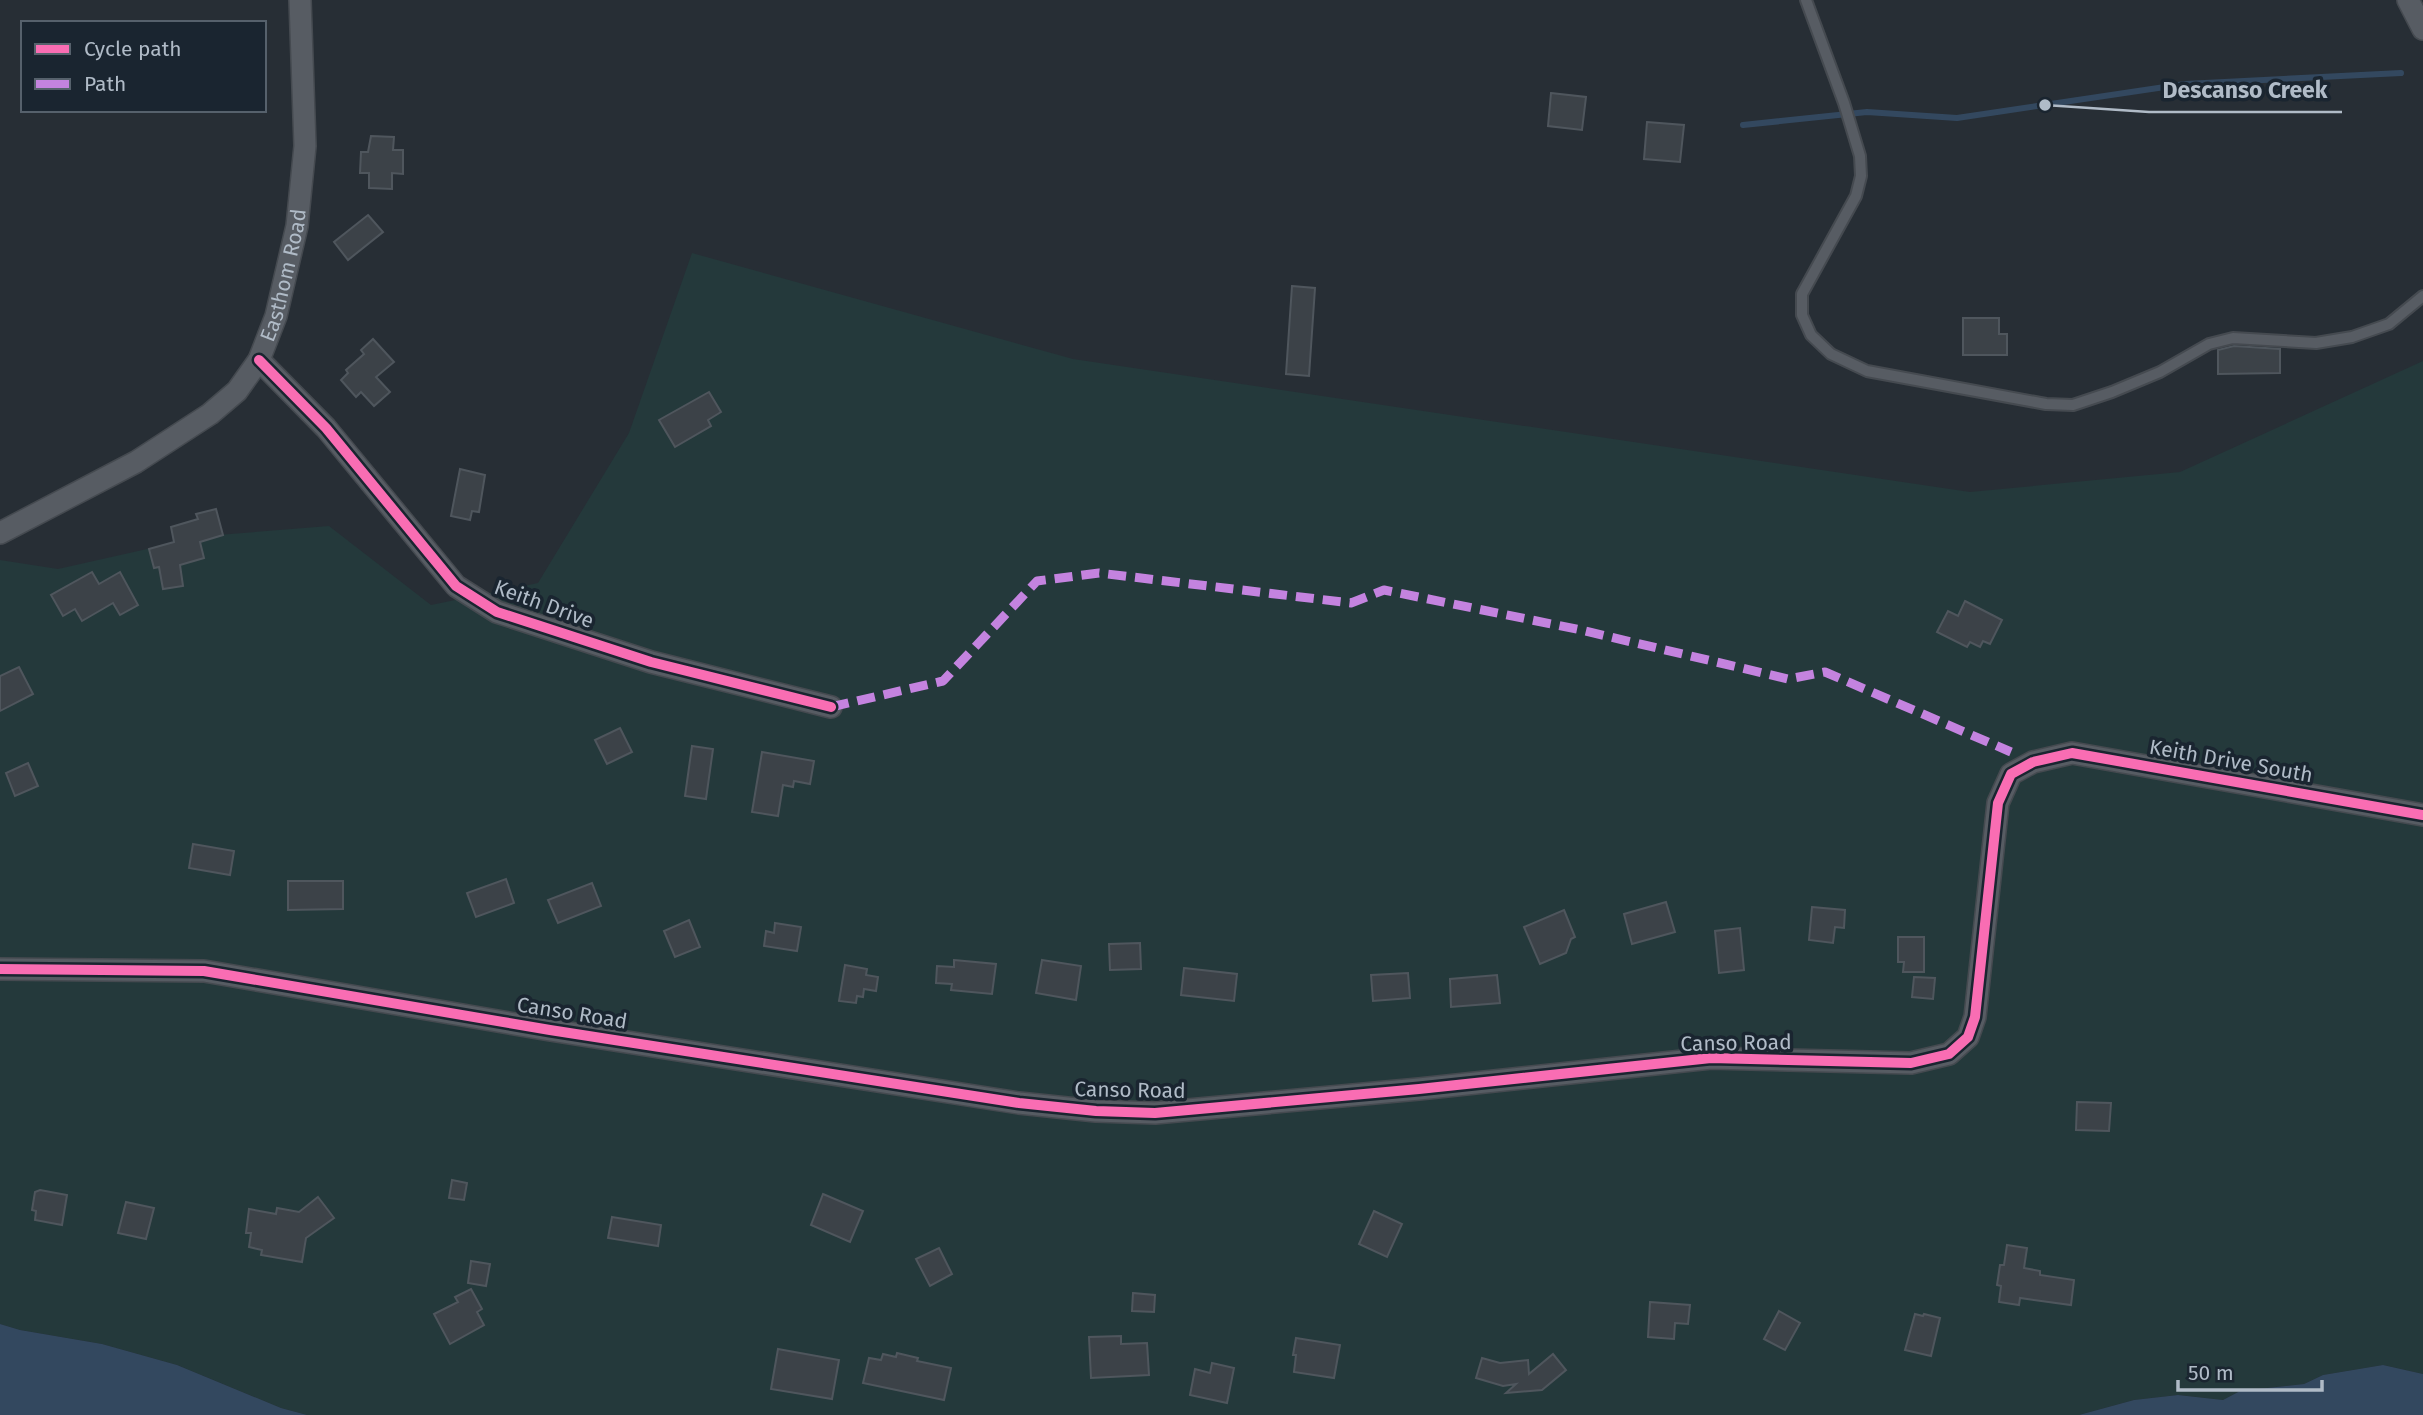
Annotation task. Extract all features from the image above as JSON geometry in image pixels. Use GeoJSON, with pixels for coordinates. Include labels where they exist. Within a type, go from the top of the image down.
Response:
{"type":"FeatureCollection","features":[{"type":"Feature","properties":{"kind":"street","name":"Easthom Road"},"geometry":{"type":"LineString","coordinates":[[0,533],[136,462],[211,414],[237,391],[260,360],[276,316],[297,226],[305,146],[300,0]]}},
{"type":"Feature","properties":{"kind":"street"},"geometry":{"type":"LineString","coordinates":[[2408,0],[2423,29]]}},
{"type":"Feature","properties":{"kind":"street","name":"Keith Drive"},"geometry":{"type":"LineString","coordinates":[[260,360],[326,428],[456,586],[497,612],[651,662],[831,707]]}},
{"type":"Feature","properties":{"kind":"street","name":"Keith Drive South"},"geometry":{"type":"LineString","coordinates":[[2033,762],[2072,753],[2423,815]]}},
{"type":"Feature","properties":{"kind":"street","name":"Canso Road"},"geometry":{"type":"LineString","coordinates":[[0,968],[205,971],[578,1034],[1019,1103],[1096,1111],[1182,1111],[1711,1058],[1910,1063],[1949,1054],[1968,1037],[1975,1017],[1998,803],[2011,774],[2033,762]]}},
{"type":"Feature","properties":{"kind":"lane"},"geometry":{"type":"LineString","coordinates":[[1806,0],[1824,44],[1860,156],[1861,176],[1856,196],[1802,294],[1802,315],[1811,335],[1831,354],[1867,372],[2046,404],[2073,405],[2161,372],[2209,344],[2232,338],[2316,343],[2352,337],[2389,324],[2423,296]]}},
{"type":"Feature","properties":{"kind":"green space"},"geometry":{"type":"Polygon","coordinates":[[[692,253],[1073,359],[1970,492],[2180,472],[2423,361],[2423,1374],[2383,1365],[2323,1375],[2304,1384],[2240,1391],[2223,1400],[2178,1395],[2134,1400],[2079,1415],[307,1415],[281,1408],[177,1365],[102,1344],[0,1324],[0,560],[58,569],[205,536],[329,526],[431,605],[538,583],[629,433],[692,253]]]}},
{"type":"Feature","properties":{"kind":"water"},"geometry":{"type":"Polygon","coordinates":[[[0,1324],[102,1344],[177,1365],[281,1408],[307,1415],[0,1415],[0,1324]]]}},
{"type":"Feature","properties":{"kind":"water"},"geometry":{"type":"Polygon","coordinates":[[[2383,1365],[2423,1374],[2423,1415],[2079,1415],[2134,1400],[2178,1395],[2223,1400],[2240,1391],[2304,1384],[2323,1375],[2383,1365]]]}},
{"type":"Feature","properties":{"kind":"building"},"geometry":{"type":"Polygon","coordinates":[[[1551,93],[1586,97],[1582,130],[1548,126],[1551,93]]]}},
{"type":"Feature","properties":{"kind":"building"},"geometry":{"type":"Polygon","coordinates":[[[1647,122],[1684,125],[1680,162],[1644,159],[1647,122]]]}},
{"type":"Feature","properties":{"kind":"building"},"geometry":{"type":"Polygon","coordinates":[[[371,136],[394,137],[393,150],[403,150],[403,174],[392,173],[392,189],[369,188],[369,173],[360,173],[361,152],[368,152],[371,136]]]}},
{"type":"Feature","properties":{"kind":"building"},"geometry":{"type":"Polygon","coordinates":[[[368,215],[383,232],[348,260],[334,242],[368,215]]]}},
{"type":"Feature","properties":{"kind":"building"},"geometry":{"type":"Polygon","coordinates":[[[1292,286],[1315,288],[1309,376],[1286,374],[1292,286]]]}},
{"type":"Feature","properties":{"kind":"building"},"geometry":{"type":"Polygon","coordinates":[[[1963,318],[1999,318],[1999,334],[2007,334],[2007,355],[1963,355],[1963,318]]]}},
{"type":"Feature","properties":{"kind":"building"},"geometry":{"type":"Polygon","coordinates":[[[373,339],[394,362],[376,377],[390,392],[374,406],[361,392],[356,397],[341,380],[348,373],[346,370],[364,354],[361,350],[373,339]]]}},
{"type":"Feature","properties":{"kind":"building"},"geometry":{"type":"Polygon","coordinates":[[[2234,346],[2280,349],[2280,373],[2218,374],[2218,350],[2234,346]]]}},
{"type":"Feature","properties":{"kind":"building"},"geometry":{"type":"Polygon","coordinates":[[[709,392],[721,412],[708,420],[711,426],[675,447],[659,420],[709,392]]]}},
{"type":"Feature","properties":{"kind":"building"},"geometry":{"type":"Polygon","coordinates":[[[460,469],[485,475],[479,512],[472,511],[470,520],[451,516],[460,469]]]}},
{"type":"Feature","properties":{"kind":"building"},"geometry":{"type":"Polygon","coordinates":[[[216,509],[223,535],[200,542],[204,558],[180,565],[183,586],[163,589],[159,567],[154,568],[149,549],[174,542],[171,527],[198,519],[196,514],[216,509]]]}},
{"type":"Feature","properties":{"kind":"building"},"geometry":{"type":"Polygon","coordinates":[[[92,572],[99,584],[120,572],[138,605],[120,615],[113,603],[82,621],[75,609],[63,616],[51,595],[92,572]]]}},
{"type":"Feature","properties":{"kind":"building"},"geometry":{"type":"Polygon","coordinates":[[[1965,601],[2002,620],[1990,644],[1983,641],[1980,647],[1970,642],[1967,647],[1937,632],[1948,611],[1958,616],[1965,601]]]}},
{"type":"Feature","properties":{"kind":"building"},"geometry":{"type":"Polygon","coordinates":[[[19,667],[33,694],[0,711],[0,676],[19,667]]]}},
{"type":"Feature","properties":{"kind":"building"},"geometry":{"type":"Polygon","coordinates":[[[620,728],[632,752],[607,764],[595,740],[620,728]]]}},
{"type":"Feature","properties":{"kind":"building"},"geometry":{"type":"Polygon","coordinates":[[[692,746],[713,749],[706,799],[685,796],[692,746]]]}},
{"type":"Feature","properties":{"kind":"building"},"geometry":{"type":"Polygon","coordinates":[[[762,752],[814,761],[810,784],[794,781],[793,787],[783,785],[778,816],[752,812],[762,752]]]}},
{"type":"Feature","properties":{"kind":"building"},"geometry":{"type":"Polygon","coordinates":[[[28,763],[38,786],[15,796],[6,773],[28,763]]]}},
{"type":"Feature","properties":{"kind":"building"},"geometry":{"type":"Polygon","coordinates":[[[193,844],[234,851],[230,875],[189,868],[193,844]]]}},
{"type":"Feature","properties":{"kind":"building"},"geometry":{"type":"Polygon","coordinates":[[[506,879],[514,903],[476,917],[467,893],[506,879]]]}},
{"type":"Feature","properties":{"kind":"building"},"geometry":{"type":"Polygon","coordinates":[[[288,881],[343,881],[343,909],[288,910],[288,881]]]}},
{"type":"Feature","properties":{"kind":"building"},"geometry":{"type":"Polygon","coordinates":[[[592,883],[601,906],[558,923],[548,900],[592,883]]]}},
{"type":"Feature","properties":{"kind":"building"},"geometry":{"type":"Polygon","coordinates":[[[1666,902],[1675,932],[1632,944],[1624,914],[1666,902]]]}},
{"type":"Feature","properties":{"kind":"building"},"geometry":{"type":"Polygon","coordinates":[[[1812,907],[1845,910],[1844,928],[1835,927],[1833,943],[1809,940],[1812,907]]]}},
{"type":"Feature","properties":{"kind":"building"},"geometry":{"type":"Polygon","coordinates":[[[1564,910],[1575,937],[1571,939],[1566,953],[1540,964],[1524,927],[1564,910]]]}},
{"type":"Feature","properties":{"kind":"building"},"geometry":{"type":"Polygon","coordinates":[[[689,920],[700,947],[675,957],[664,931],[689,920]]]}},
{"type":"Feature","properties":{"kind":"building"},"geometry":{"type":"Polygon","coordinates":[[[775,923],[801,927],[797,951],[764,946],[766,931],[774,933],[775,923]]]}},
{"type":"Feature","properties":{"kind":"building"},"geometry":{"type":"Polygon","coordinates":[[[1740,928],[1744,970],[1719,973],[1715,931],[1740,928]]]}},
{"type":"Feature","properties":{"kind":"building"},"geometry":{"type":"Polygon","coordinates":[[[1898,937],[1924,937],[1924,972],[1903,972],[1904,962],[1898,962],[1898,937]]]}},
{"type":"Feature","properties":{"kind":"building"},"geometry":{"type":"Polygon","coordinates":[[[1140,943],[1141,969],[1110,970],[1109,944],[1140,943]]]}},
{"type":"Feature","properties":{"kind":"building"},"geometry":{"type":"Polygon","coordinates":[[[954,960],[996,964],[992,994],[951,990],[952,984],[936,983],[937,966],[954,967],[954,960]]]}},
{"type":"Feature","properties":{"kind":"building"},"geometry":{"type":"Polygon","coordinates":[[[1042,960],[1081,966],[1076,1000],[1036,993],[1042,960]]]}},
{"type":"Feature","properties":{"kind":"building"},"geometry":{"type":"Polygon","coordinates":[[[845,965],[867,969],[866,975],[878,977],[876,991],[864,989],[863,997],[857,996],[856,1003],[839,1001],[845,965]]]}},
{"type":"Feature","properties":{"kind":"building"},"geometry":{"type":"Polygon","coordinates":[[[1184,968],[1237,974],[1234,1001],[1181,995],[1184,968]]]}},
{"type":"Feature","properties":{"kind":"building"},"geometry":{"type":"Polygon","coordinates":[[[1408,973],[1410,998],[1373,1001],[1371,975],[1408,973]]]}},
{"type":"Feature","properties":{"kind":"building"},"geometry":{"type":"Polygon","coordinates":[[[1497,975],[1500,1003],[1451,1007],[1450,979],[1497,975]]]}},
{"type":"Feature","properties":{"kind":"building"},"geometry":{"type":"Polygon","coordinates":[[[1914,977],[1935,978],[1933,999],[1912,997],[1914,977]]]}},
{"type":"Feature","properties":{"kind":"building"},"geometry":{"type":"Polygon","coordinates":[[[2077,1102],[2111,1103],[2109,1131],[2076,1130],[2077,1102]]]}},
{"type":"Feature","properties":{"kind":"building"},"geometry":{"type":"Polygon","coordinates":[[[452,1180],[467,1183],[464,1200],[449,1198],[452,1180]]]}},
{"type":"Feature","properties":{"kind":"building"},"geometry":{"type":"Polygon","coordinates":[[[40,1190],[67,1195],[62,1225],[35,1220],[36,1211],[32,1210],[35,1192],[40,1190]]]}},
{"type":"Feature","properties":{"kind":"building"},"geometry":{"type":"Polygon","coordinates":[[[823,1194],[863,1211],[850,1242],[811,1225],[823,1194]]]}},
{"type":"Feature","properties":{"kind":"building"},"geometry":{"type":"Polygon","coordinates":[[[318,1197],[334,1218],[306,1238],[302,1262],[261,1255],[262,1250],[249,1247],[251,1233],[246,1233],[249,1209],[276,1214],[277,1208],[299,1212],[318,1197]]]}},
{"type":"Feature","properties":{"kind":"building"},"geometry":{"type":"Polygon","coordinates":[[[126,1202],[154,1208],[146,1239],[118,1233],[126,1202]]]}},
{"type":"Feature","properties":{"kind":"building"},"geometry":{"type":"Polygon","coordinates":[[[1374,1211],[1402,1224],[1387,1257],[1359,1244],[1374,1211]]]}},
{"type":"Feature","properties":{"kind":"building"},"geometry":{"type":"Polygon","coordinates":[[[612,1217],[661,1225],[658,1246],[608,1238],[612,1217]]]}},
{"type":"Feature","properties":{"kind":"building"},"geometry":{"type":"Polygon","coordinates":[[[2007,1245],[2027,1248],[2024,1268],[2040,1271],[2040,1275],[2074,1280],[2071,1305],[2020,1298],[2019,1305],[1999,1302],[2001,1286],[1997,1285],[2007,1245]]]}},
{"type":"Feature","properties":{"kind":"building"},"geometry":{"type":"Polygon","coordinates":[[[939,1248],[952,1274],[930,1286],[916,1259],[939,1248]]]}},
{"type":"Feature","properties":{"kind":"building"},"geometry":{"type":"Polygon","coordinates":[[[471,1261],[490,1264],[486,1286],[468,1283],[471,1261]]]}},
{"type":"Feature","properties":{"kind":"building"},"geometry":{"type":"Polygon","coordinates":[[[471,1289],[482,1309],[477,1312],[484,1325],[450,1344],[434,1314],[458,1302],[455,1297],[471,1289]]]}},
{"type":"Feature","properties":{"kind":"building"},"geometry":{"type":"Polygon","coordinates":[[[1133,1293],[1155,1295],[1154,1312],[1132,1311],[1133,1293]]]}},
{"type":"Feature","properties":{"kind":"building"},"geometry":{"type":"Polygon","coordinates":[[[1650,1302],[1690,1305],[1688,1324],[1675,1323],[1674,1339],[1648,1337],[1650,1302]]]}},
{"type":"Feature","properties":{"kind":"building"},"geometry":{"type":"Polygon","coordinates":[[[1779,1311],[1800,1323],[1785,1350],[1764,1339],[1779,1311]]]}},
{"type":"Feature","properties":{"kind":"building"},"geometry":{"type":"Polygon","coordinates":[[[1915,1314],[1940,1318],[1931,1356],[1905,1350],[1915,1314]]]}},
{"type":"Feature","properties":{"kind":"building"},"geometry":{"type":"Polygon","coordinates":[[[1121,1336],[1121,1344],[1147,1343],[1149,1375],[1091,1378],[1089,1337],[1121,1336]]]}},
{"type":"Feature","properties":{"kind":"building"},"geometry":{"type":"Polygon","coordinates":[[[1296,1338],[1340,1345],[1334,1378],[1294,1372],[1296,1338]]]}},
{"type":"Feature","properties":{"kind":"building"},"geometry":{"type":"Polygon","coordinates":[[[778,1349],[839,1360],[832,1399],[771,1389],[778,1349]]]}},
{"type":"Feature","properties":{"kind":"building"},"geometry":{"type":"Polygon","coordinates":[[[897,1353],[918,1358],[917,1361],[951,1368],[944,1400],[863,1383],[869,1358],[881,1360],[883,1354],[896,1357],[897,1353]]]}},
{"type":"Feature","properties":{"kind":"building"},"geometry":{"type":"Polygon","coordinates":[[[1553,1354],[1566,1370],[1542,1390],[1506,1393],[1516,1384],[1503,1386],[1476,1378],[1482,1358],[1500,1363],[1528,1360],[1529,1374],[1553,1354]]]}},
{"type":"Feature","properties":{"kind":"building"},"geometry":{"type":"Polygon","coordinates":[[[1212,1363],[1234,1368],[1227,1403],[1190,1395],[1195,1369],[1210,1373],[1212,1363]]]}},
{"type":"Feature","properties":{"kind":"waterway"},"geometry":{"type":"LineString","coordinates":[[1743,125],[1867,112],[1957,118],[2185,84],[2401,73]]}},
{"type":"Feature","properties":{"kind":"marked path"},"geometry":{"type":"LineString","coordinates":[[831,707],[943,681],[1037,581],[1099,573],[1351,603],[1384,590],[1581,630],[1788,679],[1825,672],[2011,752]]}},
{"type":"Feature","properties":{"kind":"cycle path"},"geometry":{"type":"LineString","coordinates":[[259,360],[326,428],[456,586],[497,612],[651,662],[831,707]]}},
{"type":"Feature","properties":{"kind":"cycle path"},"geometry":{"type":"LineString","coordinates":[[0,969],[204,971],[550,1030],[1019,1103],[1096,1111],[1155,1113],[1419,1089],[1711,1058],[1911,1063],[1949,1054],[1968,1037],[1975,1017],[1998,803],[2011,774],[2033,762],[2072,753],[2423,815]]}},
{"type":"Feature","properties":{"kind":"place","name":"Descanso Creek"},"geometry":{"type":"Point","coordinates":[2045,105]}}]}
